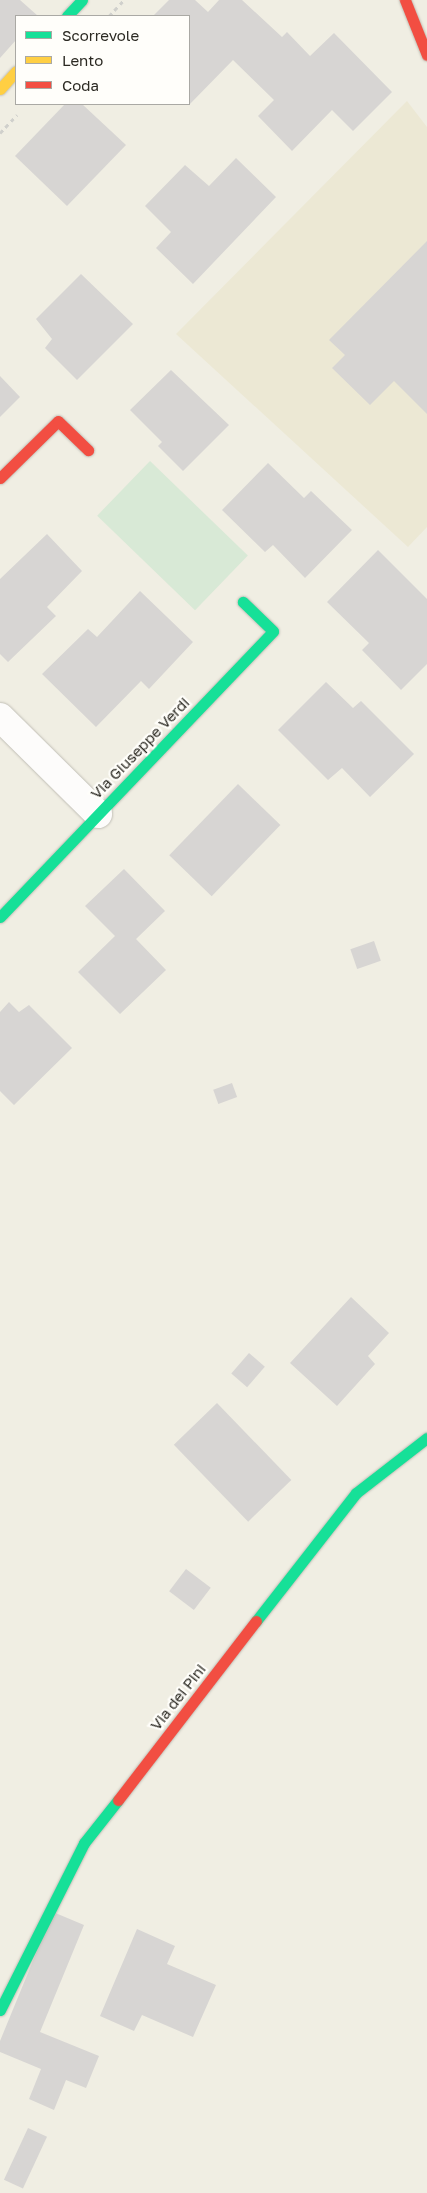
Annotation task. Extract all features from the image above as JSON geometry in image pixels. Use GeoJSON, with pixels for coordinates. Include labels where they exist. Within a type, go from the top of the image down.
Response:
{"type":"FeatureCollection","features":[{"type":"Feature","properties":{"kind":"street"},"geometry":{"type":"LineString","coordinates":[[68,15],[82,0]]}},
{"type":"Feature","properties":{"kind":"street"},"geometry":{"type":"LineString","coordinates":[[405,0],[427,55]]}},
{"type":"Feature","properties":{"kind":"street"},"geometry":{"type":"LineString","coordinates":[[0,89],[15,73]]}},
{"type":"Feature","properties":{"kind":"street"},"geometry":{"type":"LineString","coordinates":[[0,478],[58,421],[88,450]]}},
{"type":"Feature","properties":{"kind":"street","name":"Via Giuseppe Verdi"},"geometry":{"type":"LineString","coordinates":[[0,917],[273,631],[243,602]]}},
{"type":"Feature","properties":{"kind":"street"},"geometry":{"type":"LineString","coordinates":[[0,717],[98,814]]}},
{"type":"Feature","properties":{"kind":"street","name":"Via dei Pini"},"geometry":{"type":"LineString","coordinates":[[0,2010],[84,1843],[356,1493],[427,1438]]}},
{"type":"Feature","properties":{"kind":"path"},"geometry":{"type":"LineString","coordinates":[[110,15],[124,0]]}},
{"type":"Feature","properties":{"kind":"path"},"geometry":{"type":"LineString","coordinates":[[0,133],[20,111]]}},
{"type":"Feature","properties":{"kind":"shaded area"},"geometry":{"type":"Polygon","coordinates":[[[407,101],[427,127],[427,527],[408,547],[176,334],[407,101]]]}},
{"type":"Feature","properties":{"kind":"green space"},"geometry":{"type":"Polygon","coordinates":[[[150,461],[248,555],[195,610],[97,516],[150,461]]]}},
{"type":"Feature","properties":{"kind":"building"},"geometry":{"type":"Polygon","coordinates":[[[0,0],[20,0],[37,15],[15,15],[15,41],[0,58],[0,0]]]}},
{"type":"Feature","properties":{"kind":"building"},"geometry":{"type":"Polygon","coordinates":[[[169,0],[195,0],[208,12],[219,0],[242,0],[282,37],[287,32],[310,56],[334,33],[392,92],[353,131],[332,110],[292,151],[258,116],[274,100],[233,60],[190,104],[190,15],[154,15],[169,0]]]}},
{"type":"Feature","properties":{"kind":"building"},"geometry":{"type":"Polygon","coordinates":[[[64,105],[83,105],[126,145],[67,206],[15,156],[64,105]]]}},
{"type":"Feature","properties":{"kind":"building"},"geometry":{"type":"Polygon","coordinates":[[[236,158],[276,197],[193,284],[156,248],[171,232],[145,206],[185,165],[209,186],[236,158]]]}},
{"type":"Feature","properties":{"kind":"building"},"geometry":{"type":"Polygon","coordinates":[[[427,241],[427,414],[394,381],[370,405],[332,368],[345,355],[329,340],[427,241]]]}},
{"type":"Feature","properties":{"kind":"building"},"geometry":{"type":"Polygon","coordinates":[[[81,274],[133,324],[77,380],[45,348],[52,339],[36,319],[81,274]]]}},
{"type":"Feature","properties":{"kind":"building"},"geometry":{"type":"Polygon","coordinates":[[[171,370],[229,425],[183,471],[158,446],[162,442],[130,410],[171,370]]]}},
{"type":"Feature","properties":{"kind":"building"},"geometry":{"type":"Polygon","coordinates":[[[0,376],[20,397],[0,417],[0,376]]]}},
{"type":"Feature","properties":{"kind":"building"},"geometry":{"type":"Polygon","coordinates":[[[268,463],[304,498],[311,491],[352,530],[305,578],[273,545],[265,552],[222,510],[268,463]]]}},
{"type":"Feature","properties":{"kind":"building"},"geometry":{"type":"Polygon","coordinates":[[[47,534],[82,571],[47,607],[56,616],[8,662],[0,654],[0,579],[47,534]]]}},
{"type":"Feature","properties":{"kind":"building"},"geometry":{"type":"Polygon","coordinates":[[[378,550],[427,599],[427,664],[401,690],[362,650],[369,643],[327,602],[378,550]]]}},
{"type":"Feature","properties":{"kind":"building"},"geometry":{"type":"Polygon","coordinates":[[[140,591],[193,642],[149,689],[141,681],[96,727],[42,674],[88,629],[97,637],[140,591]]]}},
{"type":"Feature","properties":{"kind":"building"},"geometry":{"type":"Polygon","coordinates":[[[326,682],[353,708],[361,701],[414,754],[370,797],[342,768],[328,780],[278,730],[326,682]]]}},
{"type":"Feature","properties":{"kind":"building"},"geometry":{"type":"Polygon","coordinates":[[[238,784],[280,825],[212,896],[169,855],[238,784]]]}},
{"type":"Feature","properties":{"kind":"building"},"geometry":{"type":"Polygon","coordinates":[[[124,869],[165,911],[136,939],[166,970],[120,1014],[78,972],[115,936],[85,906],[124,869]]]}},
{"type":"Feature","properties":{"kind":"building"},"geometry":{"type":"Polygon","coordinates":[[[374,941],[381,961],[357,969],[350,949],[374,941]]]}},
{"type":"Feature","properties":{"kind":"building"},"geometry":{"type":"Polygon","coordinates":[[[9,1002],[19,1012],[29,1005],[72,1048],[14,1105],[0,1091],[0,1012],[9,1002]]]}},
{"type":"Feature","properties":{"kind":"building"},"geometry":{"type":"Polygon","coordinates":[[[232,1083],[237,1097],[218,1104],[213,1090],[232,1083]]]}},
{"type":"Feature","properties":{"kind":"building"},"geometry":{"type":"Polygon","coordinates":[[[351,1297],[389,1333],[368,1356],[375,1364],[337,1406],[290,1363],[351,1297]]]}},
{"type":"Feature","properties":{"kind":"building"},"geometry":{"type":"Polygon","coordinates":[[[249,1353],[265,1367],[247,1387],[231,1373],[249,1353]]]}},
{"type":"Feature","properties":{"kind":"building"},"geometry":{"type":"Polygon","coordinates":[[[217,1403],[291,1480],[248,1522],[174,1445],[217,1403]]]}},
{"type":"Feature","properties":{"kind":"building"},"geometry":{"type":"Polygon","coordinates":[[[186,1569],[211,1588],[194,1610],[169,1591],[186,1569]]]}},
{"type":"Feature","properties":{"kind":"building"},"geometry":{"type":"Polygon","coordinates":[[[53,1912],[84,1925],[40,2032],[99,2056],[86,2088],[66,2080],[54,2110],[29,2099],[41,2069],[0,2052],[0,2041],[53,1912]]]}},
{"type":"Feature","properties":{"kind":"building"},"geometry":{"type":"Polygon","coordinates":[[[137,1929],[175,1946],[167,1964],[216,1985],[193,2037],[142,2015],[134,2031],[100,2016],[137,1929]]]}},
{"type":"Feature","properties":{"kind":"building"},"geometry":{"type":"Polygon","coordinates":[[[28,2128],[47,2137],[23,2189],[4,2180],[28,2128]]]}},
{"type":"Feature","properties":{"kind":"traffic: fast"},"geometry":{"type":"LineString","coordinates":[[68,15],[82,0]]}},
{"type":"Feature","properties":{"kind":"traffic: fast"},"geometry":{"type":"LineString","coordinates":[[0,917],[273,631],[243,602]]}},
{"type":"Feature","properties":{"kind":"traffic: fast"},"geometry":{"type":"LineString","coordinates":[[256,1621],[356,1493],[427,1438]]}},
{"type":"Feature","properties":{"kind":"traffic: fast"},"geometry":{"type":"LineString","coordinates":[[0,2010],[84,1843],[118,1800]]}},
{"type":"Feature","properties":{"kind":"traffic: slow"},"geometry":{"type":"LineString","coordinates":[[0,89],[15,72]]}},
{"type":"Feature","properties":{"kind":"traffic: jam"},"geometry":{"type":"LineString","coordinates":[[405,0],[427,55]]}},
{"type":"Feature","properties":{"kind":"traffic: jam"},"geometry":{"type":"LineString","coordinates":[[0,478],[58,421],[88,450]]}},
{"type":"Feature","properties":{"kind":"traffic: jam"},"geometry":{"type":"LineString","coordinates":[[118,1800],[256,1621]]}}]}
